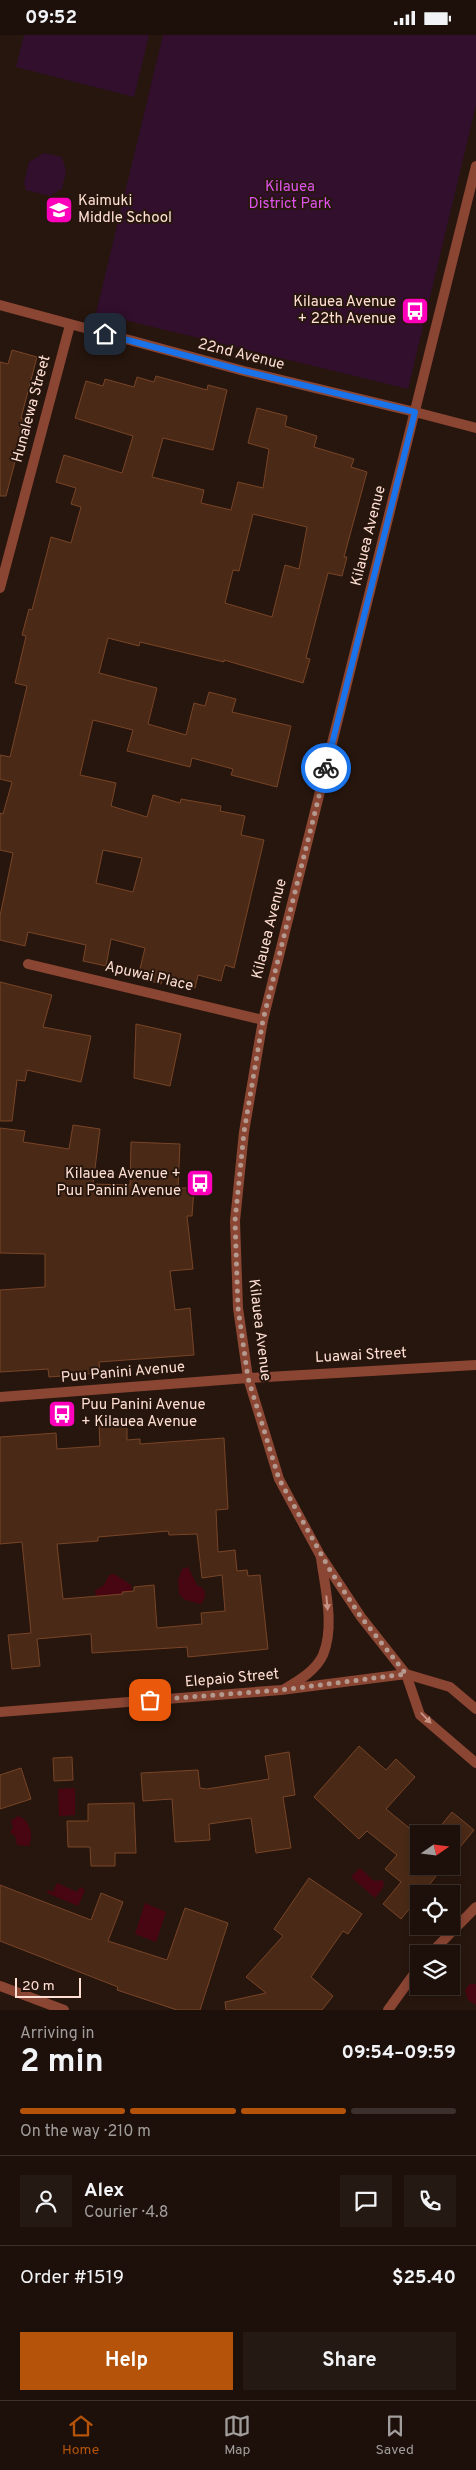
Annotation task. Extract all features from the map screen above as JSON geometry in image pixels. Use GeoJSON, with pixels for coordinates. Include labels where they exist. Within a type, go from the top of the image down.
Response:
{"type":"FeatureCollection","features":[{"type":"Feature","properties":{"kind":"street","name":"Kilauea Avenue"},"geometry":{"type":"LineString","coordinates":[[476,166],[263,1020],[244,1132],[235,1221],[238,1308],[248,1378],[279,1479],[320,1555],[361,1617],[406,1674],[420,1715],[476,1763]]}},
{"type":"Feature","properties":{"kind":"street","name":"22nd Avenue"},"geometry":{"type":"LineString","coordinates":[[0,305],[244,371],[476,428]]}},
{"type":"Feature","properties":{"kind":"street","name":"Hunalewa Street"},"geometry":{"type":"LineString","coordinates":[[0,588],[70,325]]}},
{"type":"Feature","properties":{"kind":"street","name":"Apuwai Place"},"geometry":{"type":"LineString","coordinates":[[28,964],[263,1020]]}},
{"type":"Feature","properties":{"kind":"street","name":"Luawai Street"},"geometry":{"type":"LineString","coordinates":[[248,1378],[476,1365]]}},
{"type":"Feature","properties":{"kind":"street","name":"Puu Panini Avenue"},"geometry":{"type":"LineString","coordinates":[[0,1397],[248,1378]]}},
{"type":"Feature","properties":{"kind":"street"},"geometry":{"type":"LineString","coordinates":[[281,1690],[311,1671],[323,1655],[328,1628],[320,1555]]}},
{"type":"Feature","properties":{"kind":"street"},"geometry":{"type":"LineString","coordinates":[[406,1674],[450,1687],[476,1709]]}},
{"type":"Feature","properties":{"kind":"street","name":"Elepaio Street"},"geometry":{"type":"LineString","coordinates":[[0,1712],[281,1690],[406,1674]]}},
{"type":"Feature","properties":{"kind":"street"},"geometry":{"type":"LineString","coordinates":[[439,1945],[476,1907]]}},
{"type":"Feature","properties":{"kind":"street"},"geometry":{"type":"LineString","coordinates":[[388,2010],[410,1979]]}},
{"type":"Feature","properties":{"kind":"street"},"geometry":{"type":"LineString","coordinates":[[0,1986],[64,2010]]}},
{"type":"Feature","properties":{"kind":"green space"},"geometry":{"type":"Polygon","coordinates":[[[24,35],[149,35],[134,97],[16,67],[24,35]]]}},
{"type":"Feature","properties":{"kind":"green space","name":"Kilauea District Park"},"geometry":{"type":"Polygon","coordinates":[[[163,35],[476,35],[476,105],[408,389],[96,313],[163,35]]]}},
{"type":"Feature","properties":{"kind":"green space"},"geometry":{"type":"Polygon","coordinates":[[[44,153],[62,157],[66,171],[62,189],[50,196],[26,190],[24,183],[29,162],[44,153]]]}},
{"type":"Feature","properties":{"kind":"shaded area"},"geometry":{"type":"Polygon","coordinates":[[[188,1567],[197,1585],[204,1590],[205,1598],[201,1604],[185,1600],[179,1594],[178,1580],[182,1569],[188,1567]]]}},
{"type":"Feature","properties":{"kind":"shaded area"},"geometry":{"type":"Polygon","coordinates":[[[114,1574],[131,1585],[132,1591],[126,1596],[96,1596],[95,1591],[104,1585],[109,1575],[114,1574]]]}},
{"type":"Feature","properties":{"kind":"shaded area"},"geometry":{"type":"Polygon","coordinates":[[[75,1788],[75,1815],[59,1816],[58,1789],[75,1788]]]}},
{"type":"Feature","properties":{"kind":"shaded area"},"geometry":{"type":"Polygon","coordinates":[[[18,1816],[30,1828],[29,1846],[17,1845],[15,1836],[10,1832],[13,1827],[11,1821],[18,1816]]]}},
{"type":"Feature","properties":{"kind":"shaded area"},"geometry":{"type":"Polygon","coordinates":[[[360,1868],[374,1881],[383,1880],[384,1886],[375,1898],[351,1877],[360,1868]]]}},
{"type":"Feature","properties":{"kind":"shaded area"},"geometry":{"type":"Polygon","coordinates":[[[57,1883],[77,1892],[80,1887],[85,1890],[78,1906],[47,1893],[48,1890],[53,1892],[57,1883]]]}},
{"type":"Feature","properties":{"kind":"shaded area"},"geometry":{"type":"Polygon","coordinates":[[[145,1903],[166,1912],[156,1942],[135,1934],[145,1903]]]}},
{"type":"Feature","properties":{"kind":"shaded area"},"geometry":{"type":"Polygon","coordinates":[[[470,1984],[476,1984],[476,2005],[468,2000],[465,1990],[470,1984]]]}},
{"type":"Feature","properties":{"kind":"building"},"geometry":{"type":"Polygon","coordinates":[[[12,350],[37,357],[21,418],[26,420],[6,496],[0,496],[0,362],[8,364],[12,350]]]}},
{"type":"Feature","properties":{"kind":"building"},"geometry":{"type":"Polygon","coordinates":[[[156,376],[207,390],[208,385],[227,390],[213,450],[163,438],[152,477],[204,490],[201,503],[231,510],[238,482],[263,488],[269,449],[248,443],[257,408],[287,416],[285,426],[317,436],[314,447],[354,459],[351,467],[367,472],[344,557],[347,557],[342,576],[328,573],[306,658],[310,659],[303,683],[224,660],[224,662],[140,642],[139,646],[108,638],[99,673],[157,688],[148,724],[186,735],[194,703],[205,706],[209,692],[236,699],[232,712],[291,726],[277,787],[231,775],[233,769],[192,758],[190,767],[127,751],[133,730],[93,720],[80,775],[116,783],[111,806],[147,817],[153,795],[180,803],[181,799],[221,806],[220,811],[245,816],[241,835],[264,840],[234,968],[225,965],[221,981],[198,975],[195,988],[162,979],[161,984],[138,977],[145,948],[111,939],[106,966],[83,961],[86,945],[28,932],[25,946],[0,940],[0,916],[13,853],[0,850],[0,813],[3,814],[12,782],[0,779],[0,755],[10,757],[27,686],[15,683],[26,636],[22,635],[29,609],[32,610],[51,537],[71,543],[81,507],[71,504],[76,488],[56,482],[64,455],[122,473],[133,436],[75,418],[86,381],[103,386],[105,379],[134,387],[137,377],[154,382],[156,376]],[[253,514],[239,571],[233,570],[225,603],[272,617],[285,565],[299,569],[307,527],[253,514]],[[103,850],[96,883],[133,892],[142,858],[103,850]]]}},
{"type":"Feature","properties":{"kind":"building"},"geometry":{"type":"Polygon","coordinates":[[[0,982],[52,995],[43,1027],[91,1036],[81,1082],[27,1070],[25,1081],[17,1080],[12,1121],[0,1121],[0,982]]]}},
{"type":"Feature","properties":{"kind":"building"},"geometry":{"type":"Polygon","coordinates":[[[136,1024],[181,1034],[170,1086],[134,1078],[136,1024]]]}},
{"type":"Feature","properties":{"kind":"building"},"geometry":{"type":"Polygon","coordinates":[[[73,1125],[100,1129],[93,1184],[130,1185],[131,1142],[180,1144],[178,1188],[194,1188],[192,1216],[187,1216],[193,1269],[170,1271],[175,1310],[190,1308],[194,1355],[99,1362],[100,1373],[49,1377],[48,1369],[0,1372],[0,1290],[45,1287],[45,1254],[0,1253],[0,1128],[25,1131],[23,1142],[69,1149],[73,1125]]]}},
{"type":"Feature","properties":{"kind":"building"},"geometry":{"type":"Polygon","coordinates":[[[127,1425],[127,1440],[140,1439],[140,1444],[224,1438],[228,1509],[216,1510],[218,1552],[235,1550],[237,1571],[247,1570],[248,1576],[260,1575],[268,1649],[188,1657],[187,1647],[92,1653],[91,1634],[37,1639],[40,1666],[12,1669],[8,1635],[31,1633],[22,1542],[0,1544],[0,1437],[56,1433],[57,1449],[100,1446],[99,1426],[127,1425]],[[168,1531],[98,1537],[98,1541],[57,1544],[63,1599],[123,1594],[122,1592],[134,1591],[134,1587],[154,1585],[157,1628],[202,1624],[201,1613],[225,1611],[222,1575],[202,1578],[197,1534],[169,1535],[168,1531]]]}},
{"type":"Feature","properties":{"kind":"building"},"geometry":{"type":"Polygon","coordinates":[[[359,1746],[386,1770],[396,1759],[415,1777],[386,1809],[410,1829],[410,1875],[437,1875],[429,1885],[410,1885],[410,1908],[401,1919],[383,1904],[401,1882],[385,1869],[397,1855],[367,1831],[359,1839],[314,1797],[359,1746]]]}},
{"type":"Feature","properties":{"kind":"building"},"geometry":{"type":"Polygon","coordinates":[[[289,1752],[295,1795],[283,1797],[291,1848],[256,1853],[251,1818],[209,1824],[210,1840],[175,1842],[172,1799],[143,1801],[141,1773],[198,1770],[200,1788],[207,1789],[269,1779],[265,1756],[289,1752]]]}},
{"type":"Feature","properties":{"kind":"building"},"geometry":{"type":"Polygon","coordinates":[[[72,1757],[73,1780],[54,1781],[53,1758],[72,1757]]]}},
{"type":"Feature","properties":{"kind":"building"},"geometry":{"type":"Polygon","coordinates":[[[21,1768],[31,1799],[0,1809],[0,1775],[21,1768]]]}},
{"type":"Feature","properties":{"kind":"building"},"geometry":{"type":"Polygon","coordinates":[[[134,1803],[136,1853],[115,1853],[115,1866],[91,1866],[90,1847],[68,1847],[67,1821],[88,1821],[88,1804],[134,1803]]]}},
{"type":"Feature","properties":{"kind":"building"},"geometry":{"type":"Polygon","coordinates":[[[452,1812],[474,1830],[460,1847],[460,1825],[441,1825],[452,1812]]]}},
{"type":"Feature","properties":{"kind":"building"},"geometry":{"type":"Polygon","coordinates":[[[309,1878],[362,1914],[348,1934],[343,1931],[311,1977],[333,1996],[322,2010],[226,2010],[225,2002],[266,1993],[246,1977],[283,1936],[274,1929],[309,1878]]]}},
{"type":"Feature","properties":{"kind":"building"},"geometry":{"type":"Polygon","coordinates":[[[0,1885],[91,1920],[101,1893],[123,1902],[108,1941],[167,1960],[185,1908],[228,1923],[200,2010],[177,2010],[117,1990],[118,1987],[0,1941],[0,1885]]]}},
{"type":"Feature","properties":{"kind":"way so far"},"geometry":{"type":"LineString","coordinates":[[150,1700],[281,1690],[406,1674],[361,1617],[320,1555],[279,1479],[248,1378],[238,1308],[235,1221],[244,1132],[263,1020],[326,768]]}},
{"type":"Feature","properties":{"kind":"place","name":"Kaimuki Middle School"},"geometry":{"type":"Point","coordinates":[59,210]}},
{"type":"Feature","properties":{"kind":"place","name":"Kilauea Avenue + 22th Avenue"},"geometry":{"type":"Point","coordinates":[415,311]}},
{"type":"Feature","properties":{"kind":"place","name":"Kilauea Avenue + Puu Panini Avenue"},"geometry":{"type":"Point","coordinates":[200,1183]}},
{"type":"Feature","properties":{"kind":"place","name":"Puu Panini Avenue + Kilauea Avenue"},"geometry":{"type":"Point","coordinates":[62,1414]}},
{"type":"Feature","properties":{"kind":"route"},"geometry":{"type":"LineString","coordinates":[[105,334],[244,371],[415,412],[326,768]]}}]}
